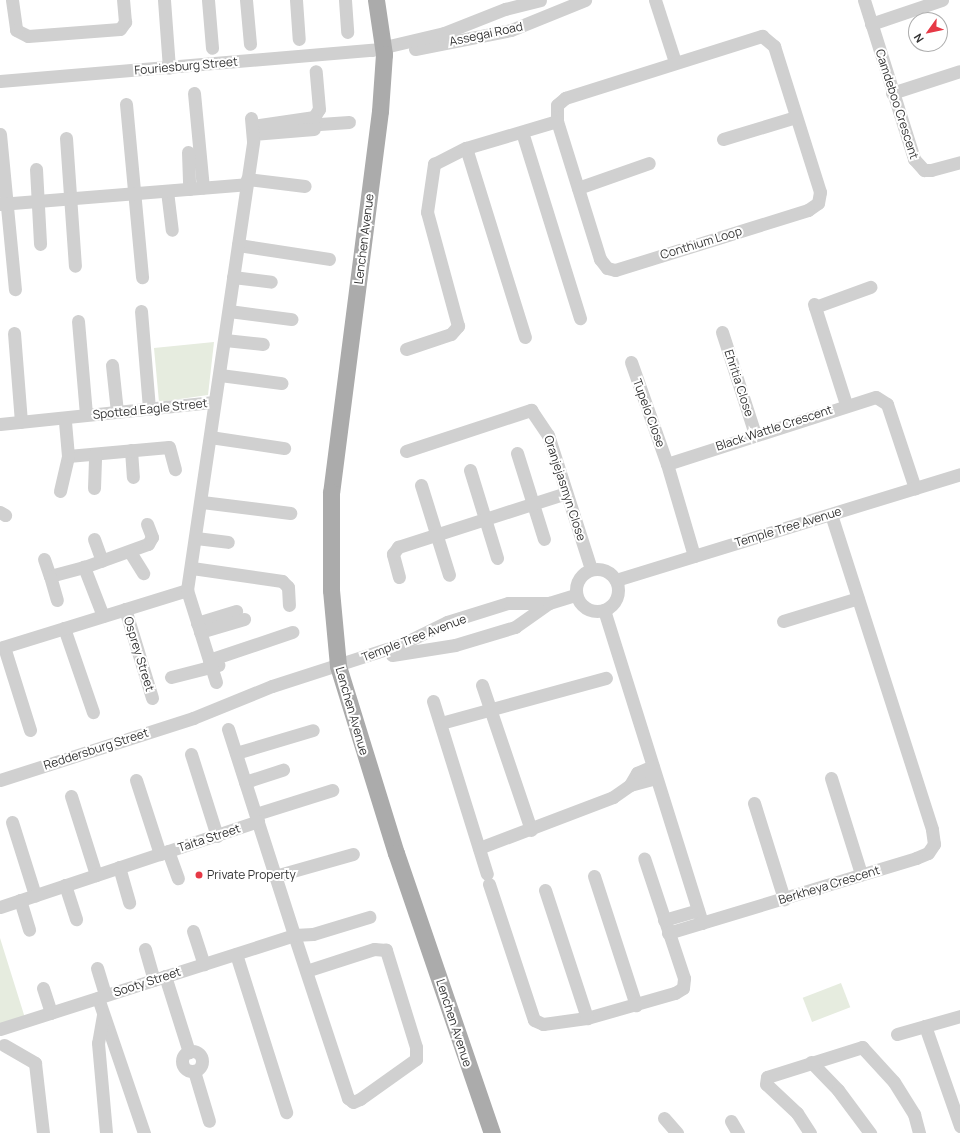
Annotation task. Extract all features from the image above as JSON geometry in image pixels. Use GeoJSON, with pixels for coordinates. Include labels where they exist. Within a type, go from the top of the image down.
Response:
{"type":"FeatureCollection","features":[{"type":"Feature","properties":{"kind":"main road","name":"Lenchen Avenue"},"geometry":{"type":"LineString","coordinates":[[376,0],[380,50],[380,111],[334,478],[330,548],[344,668],[403,866],[492,1133]]}},
{"type":"Feature","properties":{"kind":"street"},"geometry":{"type":"LineString","coordinates":[[12,0],[16,30],[28,36],[120,29],[126,22],[123,0]]}},
{"type":"Feature","properties":{"kind":"street"},"geometry":{"type":"LineString","coordinates":[[164,0],[169,68]]}},
{"type":"Feature","properties":{"kind":"street"},"geometry":{"type":"LineString","coordinates":[[208,0],[212,48]]}},
{"type":"Feature","properties":{"kind":"street"},"geometry":{"type":"LineString","coordinates":[[246,0],[250,44]]}},
{"type":"Feature","properties":{"kind":"street"},"geometry":{"type":"LineString","coordinates":[[296,0],[299,39]]}},
{"type":"Feature","properties":{"kind":"street"},"geometry":{"type":"LineString","coordinates":[[345,0],[347,32]]}},
{"type":"Feature","properties":{"kind":"street","name":"Assegai Road"},"geometry":{"type":"LineString","coordinates":[[380,50],[444,33],[505,9],[540,0]]}},
{"type":"Feature","properties":{"kind":"street","name":"Assegai Road"},"geometry":{"type":"LineString","coordinates":[[380,50],[511,30],[585,0]]}},
{"type":"Feature","properties":{"kind":"street"},"geometry":{"type":"LineString","coordinates":[[655,0],[675,62]]}},
{"type":"Feature","properties":{"kind":"street","name":"Camdeboo Crescent"},"geometry":{"type":"LineString","coordinates":[[864,0],[892,93],[919,167],[930,170],[960,162]]}},
{"type":"Feature","properties":{"kind":"street"},"geometry":{"type":"LineString","coordinates":[[871,24],[942,0]]}},
{"type":"Feature","properties":{"kind":"street"},"geometry":{"type":"LineString","coordinates":[[505,9],[511,30]]}},
{"type":"Feature","properties":{"kind":"street","name":"Conthium Loop"},"geometry":{"type":"LineString","coordinates":[[758,36],[766,37],[774,46],[796,117],[820,192],[818,203],[808,210],[613,270],[601,262],[558,121],[556,107],[565,98],[758,36]]}},
{"type":"Feature","properties":{"kind":"street","name":"Fouriesburg Street"},"geometry":{"type":"LineString","coordinates":[[0,81],[380,50]]}},
{"type":"Feature","properties":{"kind":"street"},"geometry":{"type":"LineString","coordinates":[[252,127],[314,117],[319,110],[316,71]]}},
{"type":"Feature","properties":{"kind":"street"},"geometry":{"type":"LineString","coordinates":[[892,93],[960,71]]}},
{"type":"Feature","properties":{"kind":"street"},"geometry":{"type":"LineString","coordinates":[[191,94],[196,188]]}},
{"type":"Feature","properties":{"kind":"street"},"geometry":{"type":"LineString","coordinates":[[126,104],[142,277]]}},
{"type":"Feature","properties":{"kind":"street"},"geometry":{"type":"LineString","coordinates":[[723,139],[796,117]]}},
{"type":"Feature","properties":{"kind":"street"},"geometry":{"type":"LineString","coordinates":[[406,349],[458,329],[427,208],[434,164],[466,148],[558,121]]}},
{"type":"Feature","properties":{"kind":"street"},"geometry":{"type":"LineString","coordinates":[[252,127],[349,122]]}},
{"type":"Feature","properties":{"kind":"street"},"geometry":{"type":"LineString","coordinates":[[252,127],[326,128]]}},
{"type":"Feature","properties":{"kind":"street"},"geometry":{"type":"LineString","coordinates":[[216,682],[187,590],[201,504],[214,402],[220,378],[252,127]]}},
{"type":"Feature","properties":{"kind":"street"},"geometry":{"type":"LineString","coordinates":[[522,132],[580,318]]}},
{"type":"Feature","properties":{"kind":"street"},"geometry":{"type":"LineString","coordinates":[[0,134],[3,204],[15,289]]}},
{"type":"Feature","properties":{"kind":"street"},"geometry":{"type":"LineString","coordinates":[[66,138],[74,266]]}},
{"type":"Feature","properties":{"kind":"street"},"geometry":{"type":"LineString","coordinates":[[466,148],[525,336]]}},
{"type":"Feature","properties":{"kind":"street"},"geometry":{"type":"LineString","coordinates":[[188,152],[196,188]]}},
{"type":"Feature","properties":{"kind":"street"},"geometry":{"type":"LineString","coordinates":[[578,188],[649,163]]}},
{"type":"Feature","properties":{"kind":"street"},"geometry":{"type":"LineString","coordinates":[[36,169],[40,244]]}},
{"type":"Feature","properties":{"kind":"street"},"geometry":{"type":"LineString","coordinates":[[3,204],[196,188],[246,181],[306,186]]}},
{"type":"Feature","properties":{"kind":"street"},"geometry":{"type":"LineString","coordinates":[[167,190],[172,230]]}},
{"type":"Feature","properties":{"kind":"street"},"geometry":{"type":"LineString","coordinates":[[238,245],[329,259]]}},
{"type":"Feature","properties":{"kind":"street"},"geometry":{"type":"LineString","coordinates":[[233,277],[271,282]]}},
{"type":"Feature","properties":{"kind":"street"},"geometry":{"type":"LineString","coordinates":[[846,404],[815,305],[870,288]]}},
{"type":"Feature","properties":{"kind":"street"},"geometry":{"type":"LineString","coordinates":[[141,311],[149,409]]}},
{"type":"Feature","properties":{"kind":"street"},"geometry":{"type":"LineString","coordinates":[[229,311],[291,319]]}},
{"type":"Feature","properties":{"kind":"street","name":"Spotted Eagle Street"},"geometry":{"type":"LineString","coordinates":[[78,321],[83,416]]}},
{"type":"Feature","properties":{"kind":"street","name":"Ehritia Close"},"geometry":{"type":"LineString","coordinates":[[722,332],[755,434]]}},
{"type":"Feature","properties":{"kind":"street"},"geometry":{"type":"LineString","coordinates":[[14,333],[21,422]]}},
{"type":"Feature","properties":{"kind":"street"},"geometry":{"type":"LineString","coordinates":[[224,340],[263,344]]}},
{"type":"Feature","properties":{"kind":"street","name":"Tupelo Close"},"geometry":{"type":"LineString","coordinates":[[630,362],[667,464]]}},
{"type":"Feature","properties":{"kind":"street"},"geometry":{"type":"LineString","coordinates":[[112,365],[116,412]]}},
{"type":"Feature","properties":{"kind":"street"},"geometry":{"type":"LineString","coordinates":[[76,371],[83,416]]}},
{"type":"Feature","properties":{"kind":"street"},"geometry":{"type":"LineString","coordinates":[[220,378],[281,383]]}},
{"type":"Feature","properties":{"kind":"street"},"geometry":{"type":"LineString","coordinates":[[220,378],[263,387]]}},
{"type":"Feature","properties":{"kind":"street","name":"Black Wattle Crescent"},"geometry":{"type":"LineString","coordinates":[[667,464],[846,404],[876,397],[885,401],[915,488]]}},
{"type":"Feature","properties":{"kind":"street","name":"Spotted Eagle Street"},"geometry":{"type":"LineString","coordinates":[[0,424],[214,402]]}},
{"type":"Feature","properties":{"kind":"street","name":"Oranjejasmyn Close"},"geometry":{"type":"LineString","coordinates":[[406,451],[531,410],[546,431],[591,569]]}},
{"type":"Feature","properties":{"kind":"street"},"geometry":{"type":"LineString","coordinates":[[60,491],[68,456],[65,418]]}},
{"type":"Feature","properties":{"kind":"street"},"geometry":{"type":"LineString","coordinates":[[210,437],[284,448]]}},
{"type":"Feature","properties":{"kind":"street"},"geometry":{"type":"LineString","coordinates":[[68,456],[169,448],[175,469]]}},
{"type":"Feature","properties":{"kind":"street"},"geometry":{"type":"LineString","coordinates":[[131,450],[133,477]]}},
{"type":"Feature","properties":{"kind":"street"},"geometry":{"type":"LineString","coordinates":[[517,453],[544,539]]}},
{"type":"Feature","properties":{"kind":"street"},"geometry":{"type":"LineString","coordinates":[[94,488],[95,454]]}},
{"type":"Feature","properties":{"kind":"street"},"geometry":{"type":"LineString","coordinates":[[667,464],[694,556]]}},
{"type":"Feature","properties":{"kind":"street"},"geometry":{"type":"LineString","coordinates":[[470,470],[497,558]]}},
{"type":"Feature","properties":{"kind":"street","name":"Temple Tree Avenue"},"geometry":{"type":"LineString","coordinates":[[616,580],[960,474]]}},
{"type":"Feature","properties":{"kind":"street"},"geometry":{"type":"LineString","coordinates":[[421,485],[449,575]]}},
{"type":"Feature","properties":{"kind":"street"},"geometry":{"type":"LineString","coordinates":[[399,577],[394,550],[566,493]]}},
{"type":"Feature","properties":{"kind":"street"},"geometry":{"type":"LineString","coordinates":[[201,504],[286,515]]}},
{"type":"Feature","properties":{"kind":"street","name":"Berkheya Crescent"},"geometry":{"type":"LineString","coordinates":[[700,916],[784,899],[922,856],[931,849],[934,840],[831,515]]}},
{"type":"Feature","properties":{"kind":"street"},"geometry":{"type":"LineString","coordinates":[[50,576],[130,552],[151,540],[147,524]]}},
{"type":"Feature","properties":{"kind":"street"},"geometry":{"type":"LineString","coordinates":[[196,538],[228,542]]}},
{"type":"Feature","properties":{"kind":"street"},"geometry":{"type":"LineString","coordinates":[[94,539],[102,561]]}},
{"type":"Feature","properties":{"kind":"street"},"geometry":{"type":"LineString","coordinates":[[130,552],[143,573]]}},
{"type":"Feature","properties":{"kind":"street"},"geometry":{"type":"LineString","coordinates":[[44,559],[57,600]]}},
{"type":"Feature","properties":{"kind":"street"},"geometry":{"type":"LineString","coordinates":[[192,566],[259,574]]}},
{"type":"Feature","properties":{"kind":"street"},"geometry":{"type":"LineString","coordinates":[[192,566],[282,581],[288,587],[289,606]]}},
{"type":"Feature","properties":{"kind":"street"},"geometry":{"type":"LineString","coordinates":[[84,567],[103,616]]}},
{"type":"Feature","properties":{"kind":"street"},"geometry":{"type":"LineString","coordinates":[[591,569],[608,571],[616,580],[618,592],[615,601],[604,610],[584,607],[576,594],[577,582],[591,569]]}},
{"type":"Feature","properties":{"kind":"street","name":"Osprey Street"},"geometry":{"type":"LineString","coordinates":[[30,730],[2,648],[187,590]]}},
{"type":"Feature","properties":{"kind":"street","name":"Temple Tree Avenue"},"geometry":{"type":"LineString","coordinates":[[344,668],[405,651],[455,645],[521,624],[549,603],[576,594]]}},
{"type":"Feature","properties":{"kind":"street"},"geometry":{"type":"LineString","coordinates":[[783,621],[858,598]]}},
{"type":"Feature","properties":{"kind":"street","name":"Temple Tree Avenue"},"geometry":{"type":"LineString","coordinates":[[344,668],[465,617],[511,602],[549,603]]}},
{"type":"Feature","properties":{"kind":"street","name":"Osprey Street"},"geometry":{"type":"LineString","coordinates":[[126,609],[152,698]]}},
{"type":"Feature","properties":{"kind":"street"},"geometry":{"type":"LineString","coordinates":[[493,609],[501,630]]}},
{"type":"Feature","properties":{"kind":"street"},"geometry":{"type":"LineString","coordinates":[[604,610],[700,916]]}},
{"type":"Feature","properties":{"kind":"street"},"geometry":{"type":"LineString","coordinates":[[198,628],[240,615]]}},
{"type":"Feature","properties":{"kind":"street"},"geometry":{"type":"LineString","coordinates":[[465,617],[472,639]]}},
{"type":"Feature","properties":{"kind":"street"},"geometry":{"type":"LineString","coordinates":[[64,628],[93,712]]}},
{"type":"Feature","properties":{"kind":"street"},"geometry":{"type":"LineString","coordinates":[[171,677],[210,664],[292,632]]}},
{"type":"Feature","properties":{"kind":"street"},"geometry":{"type":"LineString","coordinates":[[210,664],[247,656]]}},
{"type":"Feature","properties":{"kind":"street","name":"Reddersburg Street"},"geometry":{"type":"LineString","coordinates":[[0,780],[193,718],[272,686],[344,668]]}},
{"type":"Feature","properties":{"kind":"street"},"geometry":{"type":"LineString","coordinates":[[441,723],[489,707],[606,678]]}},
{"type":"Feature","properties":{"kind":"street"},"geometry":{"type":"LineString","coordinates":[[482,685],[531,830]]}},
{"type":"Feature","properties":{"kind":"street"},"geometry":{"type":"LineString","coordinates":[[433,701],[488,879],[534,1020],[543,1024],[587,1018],[636,1005],[684,988],[684,978],[644,858]]}},
{"type":"Feature","properties":{"kind":"street"},"geometry":{"type":"LineString","coordinates":[[228,729],[306,972],[350,1100],[360,1099],[416,1059],[416,1047],[385,949],[374,949],[306,972]]}},
{"type":"Feature","properties":{"kind":"street"},"geometry":{"type":"LineString","coordinates":[[236,753],[313,730]]}},
{"type":"Feature","properties":{"kind":"street"},"geometry":{"type":"LineString","coordinates":[[190,754],[217,836]]}},
{"type":"Feature","properties":{"kind":"street"},"geometry":{"type":"LineString","coordinates":[[245,782],[283,770]]}},
{"type":"Feature","properties":{"kind":"street"},"geometry":{"type":"LineString","coordinates":[[479,848],[531,830],[613,797],[630,785],[655,772]]}},
{"type":"Feature","properties":{"kind":"street"},"geometry":{"type":"LineString","coordinates":[[831,778],[861,874]]}},
{"type":"Feature","properties":{"kind":"street"},"geometry":{"type":"LineString","coordinates":[[136,780],[164,853],[178,878]]}},
{"type":"Feature","properties":{"kind":"street"},"geometry":{"type":"LineString","coordinates":[[257,818],[332,790]]}},
{"type":"Feature","properties":{"kind":"street"},"geometry":{"type":"LineString","coordinates":[[71,796],[96,875]]}},
{"type":"Feature","properties":{"kind":"street"},"geometry":{"type":"LineString","coordinates":[[754,803],[784,899]]}},
{"type":"Feature","properties":{"kind":"street","name":"Taita Street"},"geometry":{"type":"LineString","coordinates":[[0,907],[217,836],[257,818]]}},
{"type":"Feature","properties":{"kind":"street"},"geometry":{"type":"LineString","coordinates":[[12,822],[35,895]]}},
{"type":"Feature","properties":{"kind":"street"},"geometry":{"type":"LineString","coordinates":[[275,876],[353,854]]}},
{"type":"Feature","properties":{"kind":"street"},"geometry":{"type":"LineString","coordinates":[[119,867],[129,903]]}},
{"type":"Feature","properties":{"kind":"street"},"geometry":{"type":"LineString","coordinates":[[594,876],[636,1005]]}},
{"type":"Feature","properties":{"kind":"street"},"geometry":{"type":"LineString","coordinates":[[65,885],[76,919]]}},
{"type":"Feature","properties":{"kind":"street"},"geometry":{"type":"LineString","coordinates":[[545,890],[587,1018]]}},
{"type":"Feature","properties":{"kind":"street"},"geometry":{"type":"LineString","coordinates":[[20,900],[29,930]]}},
{"type":"Feature","properties":{"kind":"street","name":"Sooty Street"},"geometry":{"type":"LineString","coordinates":[[1,1029],[294,935],[313,934],[369,916]]}},
{"type":"Feature","properties":{"kind":"street"},"geometry":{"type":"LineString","coordinates":[[664,920],[700,916]]}},
{"type":"Feature","properties":{"kind":"street"},"geometry":{"type":"LineString","coordinates":[[668,933],[700,916]]}},
{"type":"Feature","properties":{"kind":"street"},"geometry":{"type":"LineString","coordinates":[[193,931],[204,964]]}},
{"type":"Feature","properties":{"kind":"street"},"geometry":{"type":"LineString","coordinates":[[145,949],[159,978],[190,1052],[201,1058],[201,1064],[194,1071],[209,1120]]}},
{"type":"Feature","properties":{"kind":"street"},"geometry":{"type":"LineString","coordinates":[[236,954],[286,1112]]}},
{"type":"Feature","properties":{"kind":"street"},"geometry":{"type":"LineString","coordinates":[[97,968],[102,996],[103,1015],[98,1043],[106,1133]]}},
{"type":"Feature","properties":{"kind":"street"},"geometry":{"type":"LineString","coordinates":[[43,988],[51,1013]]}},
{"type":"Feature","properties":{"kind":"street"},"geometry":{"type":"LineString","coordinates":[[103,1015],[144,1133]]}},
{"type":"Feature","properties":{"kind":"street"},"geometry":{"type":"LineString","coordinates":[[897,1034],[960,1016]]}},
{"type":"Feature","properties":{"kind":"street"},"geometry":{"type":"LineString","coordinates":[[925,1026],[960,1126]]}},
{"type":"Feature","properties":{"kind":"street"},"geometry":{"type":"LineString","coordinates":[[1,1029],[2,1049],[34,1063],[42,1133]]}},
{"type":"Feature","properties":{"kind":"street"},"geometry":{"type":"LineString","coordinates":[[810,1133],[766,1080],[769,1075],[862,1047],[894,1082],[914,1114],[919,1133]]}},
{"type":"Feature","properties":{"kind":"street"},"geometry":{"type":"LineString","coordinates":[[811,1062],[838,1090],[870,1133]]}},
{"type":"Feature","properties":{"kind":"street"},"geometry":{"type":"LineString","coordinates":[[664,1118],[677,1133]]}},
{"type":"Feature","properties":{"kind":"street"},"geometry":{"type":"LineString","coordinates":[[731,1121],[738,1133]]}},
{"type":"Feature","properties":{"kind":"shaded area"},"geometry":{"type":"Polygon","coordinates":[[[214,342],[208,395],[159,402],[154,348],[214,342]]]}},
{"type":"Feature","properties":{"kind":"shaded area"},"geometry":{"type":"Polygon","coordinates":[[[0,938],[25,1018],[0,1025],[0,938]]]}},
{"type":"Feature","properties":{"kind":"shaded area"},"geometry":{"type":"Polygon","coordinates":[[[841,983],[850,1007],[812,1022],[803,998],[841,983]]]}},
{"type":"Feature","properties":{"kind":"place","name":"Private Property"},"geometry":{"type":"Point","coordinates":[199,875]}}]}
